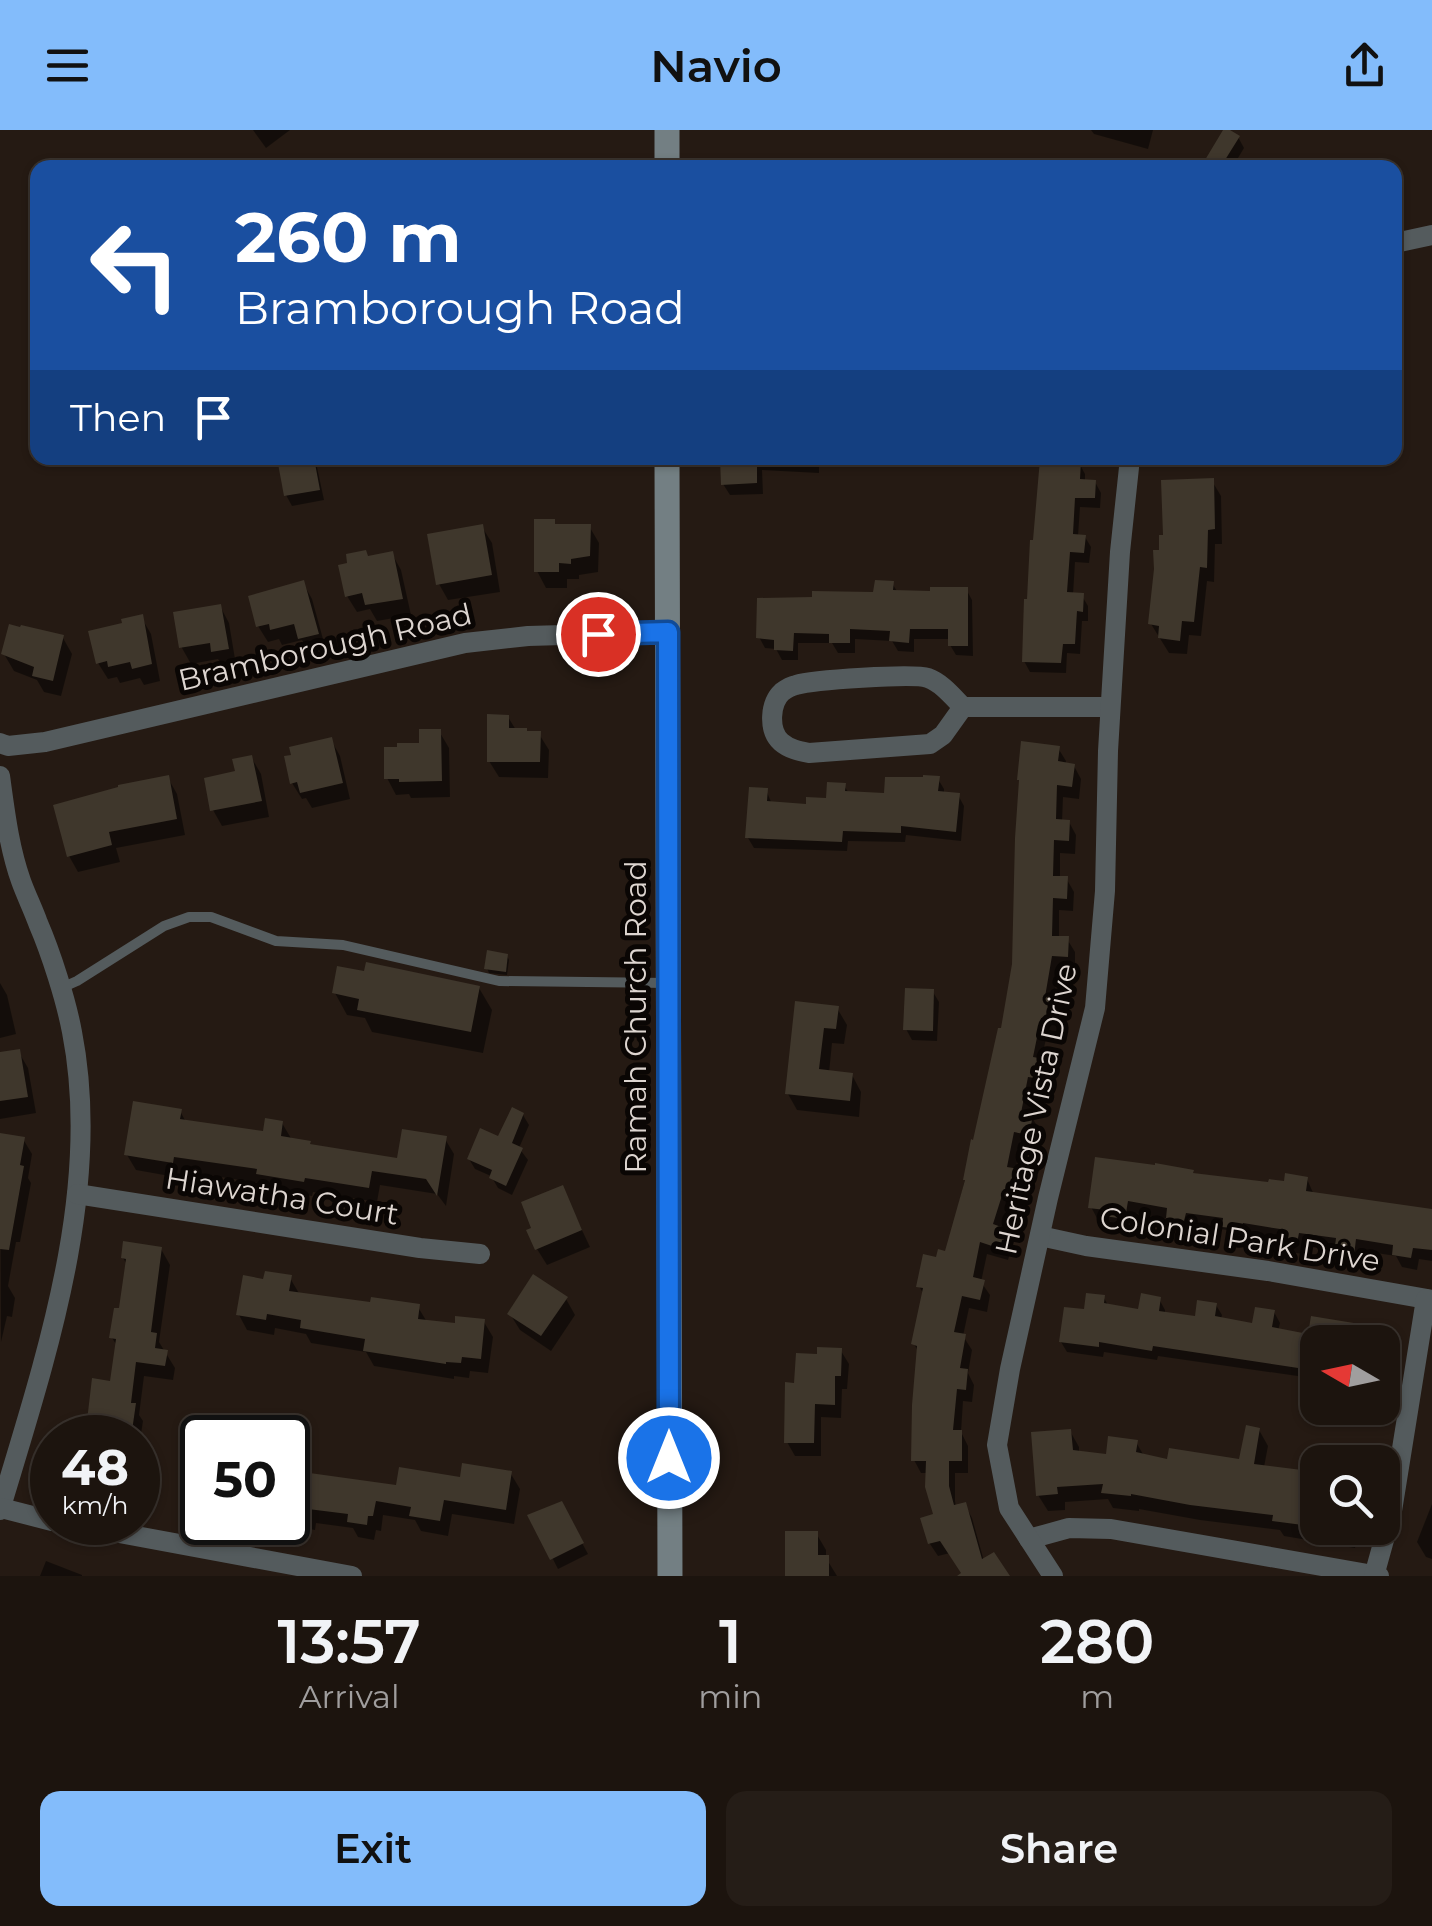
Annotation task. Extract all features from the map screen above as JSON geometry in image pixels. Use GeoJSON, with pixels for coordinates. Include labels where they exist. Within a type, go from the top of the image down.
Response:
{"type":"FeatureCollection","features":[{"type":"Feature","properties":{"kind":"main road"},"geometry":{"type":"LineString","coordinates":[[667,130],[667,160]]}},
{"type":"Feature","properties":{"kind":"main road","name":"Ramah Church Road"},"geometry":{"type":"LineString","coordinates":[[667,465],[670,1576]]}},
{"type":"Feature","properties":{"kind":"street"},"geometry":{"type":"LineString","coordinates":[[1402,241],[1432,235]]}},
{"type":"Feature","properties":{"kind":"street","name":"Heritage Vista Drive"},"geometry":{"type":"LineString","coordinates":[[1053,1576],[1009,1508],[997,1444],[1010,1369],[1094,1008],[1106,892],[1110,707],[1129,465]]}},
{"type":"Feature","properties":{"kind":"street","name":"Bramborough Road"},"geometry":{"type":"LineString","coordinates":[[0,743],[8,746],[46,742],[464,643],[528,636],[668,632]]}},
{"type":"Feature","properties":{"kind":"street"},"geometry":{"type":"LineString","coordinates":[[963,708],[944,735],[930,744],[809,754],[782,743],[772,723],[772,708],[781,693],[796,685],[896,676],[932,679],[963,708],[1110,707]]}},
{"type":"Feature","properties":{"kind":"street"},"geometry":{"type":"LineString","coordinates":[[0,776],[7,833],[72,1029],[81,1091],[76,1210],[59,1302],[0,1509],[30,1516]]}},
{"type":"Feature","properties":{"kind":"street","name":"Hiawatha Court"},"geometry":{"type":"LineString","coordinates":[[77,1194],[480,1254]]}},
{"type":"Feature","properties":{"kind":"street","name":"Colonial Park Drive"},"geometry":{"type":"LineString","coordinates":[[1040,1236],[1429,1299]]}},
{"type":"Feature","properties":{"kind":"street"},"geometry":{"type":"LineString","coordinates":[[1028,1538],[1069,1528],[1111,1529],[1376,1575],[1392,1511],[1429,1299]]}},
{"type":"Feature","properties":{"kind":"street"},"geometry":{"type":"LineString","coordinates":[[160,1540],[352,1576]]}},
{"type":"Feature","properties":{"kind":"lane"},"geometry":{"type":"LineString","coordinates":[[60,989],[164,926],[189,917],[211,917],[276,941],[343,946],[499,981],[669,983]]}},
{"type":"Feature","properties":{"kind":"building"},"geometry":{"type":"Polygon","coordinates":[[[1223,130],[1240,136],[1225,160],[1205,160],[1223,130]]]}},
{"type":"Feature","properties":{"kind":"building"},"geometry":{"type":"Polygon","coordinates":[[[278,465],[315,465],[320,490],[284,496],[278,465]]]}},
{"type":"Feature","properties":{"kind":"building"},"geometry":{"type":"Polygon","coordinates":[[[720,465],[757,465],[757,483],[721,485],[720,465]]]}},
{"type":"Feature","properties":{"kind":"building"},"geometry":{"type":"Polygon","coordinates":[[[1039,465],[1081,465],[1080,479],[1096,480],[1095,498],[1075,498],[1073,534],[1086,535],[1084,553],[1070,552],[1067,592],[1084,593],[1083,612],[1077,611],[1075,644],[1063,644],[1061,663],[1022,662],[1024,599],[1039,465]]]}},
{"type":"Feature","properties":{"kind":"building"},"geometry":{"type":"Polygon","coordinates":[[[1214,478],[1215,529],[1208,530],[1207,568],[1200,567],[1194,622],[1182,621],[1180,641],[1158,638],[1159,626],[1148,624],[1153,550],[1159,550],[1159,535],[1163,535],[1161,480],[1214,478]]]}},
{"type":"Feature","properties":{"kind":"building"},"geometry":{"type":"Polygon","coordinates":[[[534,519],[555,519],[555,524],[591,524],[590,556],[571,559],[571,564],[559,563],[559,572],[534,572],[534,519]]]}},
{"type":"Feature","properties":{"kind":"building"},"geometry":{"type":"Polygon","coordinates":[[[483,524],[492,575],[436,585],[427,534],[483,524]]]}},
{"type":"Feature","properties":{"kind":"building"},"geometry":{"type":"Polygon","coordinates":[[[366,550],[368,556],[393,551],[403,599],[365,605],[362,593],[345,597],[338,565],[347,563],[346,554],[366,550]]]}},
{"type":"Feature","properties":{"kind":"building"},"geometry":{"type":"Polygon","coordinates":[[[304,580],[319,634],[298,639],[294,624],[270,630],[269,624],[256,627],[248,596],[304,580]]]}},
{"type":"Feature","properties":{"kind":"building"},"geometry":{"type":"Polygon","coordinates":[[[875,580],[894,581],[893,590],[968,587],[968,646],[948,646],[948,629],[910,629],[909,643],[889,641],[890,631],[850,629],[850,643],[829,643],[829,634],[794,633],[793,651],[774,650],[774,640],[756,638],[757,598],[812,597],[812,591],[873,592],[875,580]]]}},
{"type":"Feature","properties":{"kind":"building"},"geometry":{"type":"Polygon","coordinates":[[[221,604],[229,649],[211,652],[210,643],[179,648],[173,612],[221,604]]]}},
{"type":"Feature","properties":{"kind":"building"},"geometry":{"type":"Polygon","coordinates":[[[143,614],[152,664],[132,669],[130,662],[108,667],[107,661],[96,664],[88,631],[143,614]]]}},
{"type":"Feature","properties":{"kind":"building"},"geometry":{"type":"Polygon","coordinates":[[[9,624],[64,635],[53,681],[32,676],[34,667],[1,654],[9,624]]]}},
{"type":"Feature","properties":{"kind":"building"},"geometry":{"type":"Polygon","coordinates":[[[487,714],[509,715],[509,728],[541,731],[540,762],[487,762],[487,714]]]}},
{"type":"Feature","properties":{"kind":"building"},"geometry":{"type":"Polygon","coordinates":[[[419,729],[441,729],[442,781],[384,779],[384,747],[419,743],[419,729]]]}},
{"type":"Feature","properties":{"kind":"building"},"geometry":{"type":"Polygon","coordinates":[[[332,737],[343,783],[300,793],[297,782],[290,784],[284,756],[291,755],[289,747],[332,737]]]}},
{"type":"Feature","properties":{"kind":"building"},"geometry":{"type":"Polygon","coordinates":[[[1021,741],[1060,746],[1058,761],[1075,764],[1072,787],[1057,785],[1056,819],[1070,820],[1069,841],[1054,840],[1053,876],[1068,876],[1067,899],[1053,898],[1052,936],[1069,936],[1068,957],[1052,956],[1045,997],[1059,1000],[1055,1020],[1041,1018],[1033,1057],[1045,1059],[1041,1079],[1028,1077],[1021,1113],[1033,1115],[1029,1135],[1014,1132],[1007,1167],[1019,1169],[1014,1191],[1004,1189],[993,1224],[1007,1229],[1001,1249],[980,1242],[973,1277],[985,1280],[980,1300],[962,1296],[954,1332],[966,1334],[960,1368],[968,1369],[966,1390],[957,1389],[953,1430],[962,1430],[962,1461],[949,1461],[949,1486],[954,1505],[966,1502],[982,1559],[994,1552],[1010,1576],[957,1576],[961,1573],[940,1541],[928,1544],[920,1518],[933,1514],[925,1487],[926,1461],[911,1461],[917,1346],[911,1344],[923,1288],[916,1287],[923,1254],[936,1257],[938,1249],[945,1251],[1001,1028],[1012,964],[1021,741]]]}},
{"type":"Feature","properties":{"kind":"building"},"geometry":{"type":"Polygon","coordinates":[[[252,755],[262,801],[210,811],[204,778],[235,771],[232,759],[252,755]]]}},
{"type":"Feature","properties":{"kind":"building"},"geometry":{"type":"Polygon","coordinates":[[[169,775],[177,819],[109,832],[112,845],[67,857],[53,805],[118,785],[169,775]]]}},
{"type":"Feature","properties":{"kind":"building"},"geometry":{"type":"Polygon","coordinates":[[[940,776],[938,791],[960,793],[956,832],[901,826],[901,833],[843,831],[842,842],[745,838],[749,787],[768,788],[767,801],[806,804],[806,797],[826,798],[827,782],[846,783],[845,791],[884,793],[885,777],[940,776]]]}},
{"type":"Feature","properties":{"kind":"building"},"geometry":{"type":"Polygon","coordinates":[[[487,950],[508,954],[506,972],[484,969],[487,950]]]}},
{"type":"Feature","properties":{"kind":"building"},"geometry":{"type":"Polygon","coordinates":[[[366,962],[480,986],[471,1032],[357,1010],[359,999],[332,993],[337,966],[364,971],[366,962]]]}},
{"type":"Feature","properties":{"kind":"building"},"geometry":{"type":"Polygon","coordinates":[[[905,988],[934,989],[933,1031],[903,1030],[905,988]]]}},
{"type":"Feature","properties":{"kind":"building"},"geometry":{"type":"Polygon","coordinates":[[[795,1001],[839,1006],[836,1029],[824,1028],[819,1069],[853,1073],[850,1101],[785,1094],[795,1001]]]}},
{"type":"Feature","properties":{"kind":"building"},"geometry":{"type":"Polygon","coordinates":[[[20,1049],[28,1097],[0,1101],[0,1052],[20,1049]]]}},
{"type":"Feature","properties":{"kind":"building"},"geometry":{"type":"Polygon","coordinates":[[[133,1101],[182,1109],[180,1119],[263,1131],[265,1118],[283,1121],[281,1136],[397,1158],[402,1129],[447,1136],[437,1196],[426,1179],[372,1171],[369,1188],[305,1178],[304,1182],[256,1174],[257,1169],[174,1157],[173,1163],[124,1155],[133,1101]]]}},
{"type":"Feature","properties":{"kind":"building"},"geometry":{"type":"Polygon","coordinates":[[[512,1107],[524,1113],[512,1143],[523,1148],[506,1186],[489,1178],[492,1170],[467,1159],[480,1128],[498,1136],[512,1107]]]}},
{"type":"Feature","properties":{"kind":"building"},"geometry":{"type":"Polygon","coordinates":[[[0,1133],[25,1137],[20,1165],[24,1166],[9,1250],[0,1249],[0,1133]]]}},
{"type":"Feature","properties":{"kind":"building"},"geometry":{"type":"Polygon","coordinates":[[[1095,1157],[1268,1182],[1284,1181],[1285,1173],[1308,1177],[1306,1191],[1432,1209],[1432,1250],[1413,1248],[1411,1258],[1392,1255],[1393,1245],[1356,1239],[1354,1256],[1334,1254],[1336,1238],[1299,1233],[1297,1243],[1278,1240],[1280,1229],[1243,1223],[1242,1229],[1222,1227],[1223,1218],[1186,1213],[1184,1221],[1166,1218],[1167,1208],[1128,1201],[1125,1219],[1104,1216],[1106,1210],[1088,1208],[1095,1157]]]}},
{"type":"Feature","properties":{"kind":"building"},"geometry":{"type":"Polygon","coordinates":[[[563,1185],[582,1230],[535,1250],[526,1230],[531,1228],[521,1202],[563,1185]]]}},
{"type":"Feature","properties":{"kind":"building"},"geometry":{"type":"Polygon","coordinates":[[[123,1241],[162,1247],[151,1332],[157,1333],[155,1348],[168,1350],[165,1366],[136,1362],[131,1403],[136,1403],[134,1415],[88,1415],[92,1378],[110,1381],[116,1339],[109,1338],[114,1308],[119,1308],[126,1259],[121,1258],[123,1241]]]}},
{"type":"Feature","properties":{"kind":"building"},"geometry":{"type":"Polygon","coordinates":[[[265,1271],[292,1275],[289,1291],[420,1304],[418,1319],[455,1323],[455,1316],[485,1319],[481,1359],[462,1357],[461,1363],[446,1364],[363,1351],[365,1339],[300,1328],[301,1320],[267,1314],[266,1320],[236,1315],[243,1275],[263,1279],[265,1271]]]}},
{"type":"Feature","properties":{"kind":"building"},"geometry":{"type":"Polygon","coordinates":[[[533,1274],[568,1297],[541,1336],[507,1314],[533,1274]]]}},
{"type":"Feature","properties":{"kind":"building"},"geometry":{"type":"Polygon","coordinates":[[[1086,1293],[1105,1295],[1104,1303],[1138,1309],[1141,1293],[1161,1297],[1159,1311],[1195,1316],[1197,1300],[1217,1303],[1215,1316],[1252,1323],[1255,1307],[1275,1310],[1272,1327],[1300,1332],[1300,1368],[1153,1346],[1152,1351],[1099,1342],[1099,1347],[1059,1342],[1064,1307],[1084,1309],[1086,1293]]]}},
{"type":"Feature","properties":{"kind":"building"},"geometry":{"type":"Polygon","coordinates":[[[1311,1316],[1366,1325],[1310,1325],[1311,1316]]]}},
{"type":"Feature","properties":{"kind":"building"},"geometry":{"type":"Polygon","coordinates":[[[817,1347],[842,1348],[841,1376],[835,1376],[835,1405],[815,1404],[814,1443],[784,1443],[785,1382],[794,1383],[796,1353],[817,1354],[817,1347]]]}},
{"type":"Feature","properties":{"kind":"building"},"geometry":{"type":"Polygon","coordinates":[[[1246,1425],[1260,1428],[1254,1464],[1300,1470],[1300,1525],[1272,1521],[1273,1515],[1101,1493],[1103,1484],[1057,1487],[1058,1494],[1036,1496],[1031,1432],[1071,1429],[1073,1450],[1106,1454],[1108,1436],[1138,1440],[1136,1452],[1167,1459],[1169,1448],[1239,1459],[1246,1425]]]}},
{"type":"Feature","properties":{"kind":"building"},"geometry":{"type":"Polygon","coordinates":[[[462,1463],[512,1471],[506,1510],[444,1500],[440,1521],[409,1516],[411,1507],[376,1501],[367,1525],[347,1522],[348,1514],[310,1509],[310,1473],[396,1485],[399,1467],[460,1477],[462,1463]]]}},
{"type":"Feature","properties":{"kind":"building"},"geometry":{"type":"Polygon","coordinates":[[[562,1501],[584,1543],[550,1560],[527,1515],[562,1501]]]}},
{"type":"Feature","properties":{"kind":"building"},"geometry":{"type":"Polygon","coordinates":[[[785,1531],[818,1531],[818,1555],[829,1555],[829,1576],[785,1576],[785,1531]]]}},
{"type":"Feature","properties":{"kind":"route"},"geometry":{"type":"LineString","coordinates":[[598,634],[668,632],[669,1458]]}}]}
